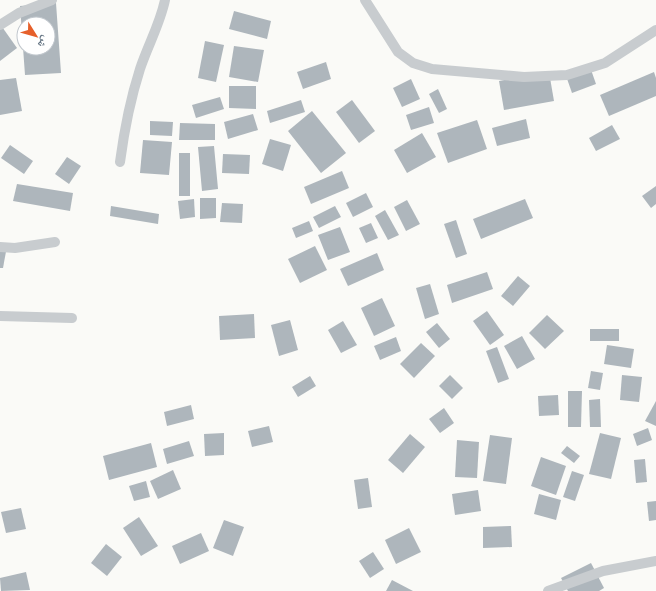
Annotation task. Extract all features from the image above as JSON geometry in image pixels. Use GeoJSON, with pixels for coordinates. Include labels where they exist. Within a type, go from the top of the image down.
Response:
{"type":"FeatureCollection","features":[{"type":"Feature","properties":{"kind":"street"},"geometry":{"type":"LineString","coordinates":[[0,24],[20,13],[52,0]]}},
{"type":"Feature","properties":{"kind":"street"},"geometry":{"type":"LineString","coordinates":[[120,162],[123,141],[140,70],[160,21],[165,0]]}},
{"type":"Feature","properties":{"kind":"street"},"geometry":{"type":"LineString","coordinates":[[365,0],[398,52],[413,63],[432,69],[524,77],[567,76],[605,63],[656,30]]}},
{"type":"Feature","properties":{"kind":"street"},"geometry":{"type":"LineString","coordinates":[[0,247],[15,248],[55,242]]}},
{"type":"Feature","properties":{"kind":"street"},"geometry":{"type":"LineString","coordinates":[[0,316],[72,318]]}},
{"type":"Feature","properties":{"kind":"street"},"geometry":{"type":"LineString","coordinates":[[548,591],[603,571],[656,561]]}},
{"type":"Feature","properties":{"kind":"building"},"geometry":{"type":"Polygon","coordinates":[[[56,3],[61,73],[25,75],[24,56],[56,56],[56,16],[21,16],[20,6],[56,3]]]}},
{"type":"Feature","properties":{"kind":"building"},"geometry":{"type":"Polygon","coordinates":[[[234,11],[271,21],[267,39],[229,29],[234,11]]]}},
{"type":"Feature","properties":{"kind":"building"},"geometry":{"type":"Polygon","coordinates":[[[0,24],[16,49],[0,61],[0,24]]]}},
{"type":"Feature","properties":{"kind":"building"},"geometry":{"type":"Polygon","coordinates":[[[205,41],[224,45],[216,82],[198,78],[205,41]]]}},
{"type":"Feature","properties":{"kind":"building"},"geometry":{"type":"Polygon","coordinates":[[[234,46],[264,50],[258,82],[229,77],[234,46]]]}},
{"type":"Feature","properties":{"kind":"building"},"geometry":{"type":"Polygon","coordinates":[[[326,62],[331,79],[303,89],[297,72],[326,62]]]}},
{"type":"Feature","properties":{"kind":"building"},"geometry":{"type":"Polygon","coordinates":[[[589,64],[596,84],[572,93],[565,73],[589,64]]]}},
{"type":"Feature","properties":{"kind":"building"},"geometry":{"type":"Polygon","coordinates":[[[549,72],[554,101],[504,110],[499,81],[549,72]]]}},
{"type":"Feature","properties":{"kind":"building"},"geometry":{"type":"Polygon","coordinates":[[[654,72],[656,78],[656,96],[609,116],[600,95],[654,72]]]}},
{"type":"Feature","properties":{"kind":"building"},"geometry":{"type":"Polygon","coordinates":[[[16,78],[22,111],[0,115],[0,80],[16,78]]]}},
{"type":"Feature","properties":{"kind":"building"},"geometry":{"type":"Polygon","coordinates":[[[411,79],[420,99],[402,107],[393,88],[411,79]]]}},
{"type":"Feature","properties":{"kind":"building"},"geometry":{"type":"Polygon","coordinates":[[[229,86],[256,86],[256,109],[229,108],[229,86]]]}},
{"type":"Feature","properties":{"kind":"building"},"geometry":{"type":"Polygon","coordinates":[[[438,89],[447,109],[439,113],[429,94],[438,89]]]}},
{"type":"Feature","properties":{"kind":"building"},"geometry":{"type":"Polygon","coordinates":[[[220,97],[224,109],[196,118],[192,105],[220,97]]]}},
{"type":"Feature","properties":{"kind":"building"},"geometry":{"type":"Polygon","coordinates":[[[301,100],[305,112],[270,123],[267,111],[301,100]]]}},
{"type":"Feature","properties":{"kind":"building"},"geometry":{"type":"Polygon","coordinates":[[[352,100],[375,131],[359,143],[336,112],[352,100]]]}},
{"type":"Feature","properties":{"kind":"building"},"geometry":{"type":"Polygon","coordinates":[[[429,107],[434,123],[411,130],[406,115],[429,107]]]}},
{"type":"Feature","properties":{"kind":"building"},"geometry":{"type":"Polygon","coordinates":[[[312,111],[346,153],[321,173],[288,131],[312,111]]]}},
{"type":"Feature","properties":{"kind":"building"},"geometry":{"type":"Polygon","coordinates":[[[253,114],[258,130],[228,139],[224,122],[253,114]]]}},
{"type":"Feature","properties":{"kind":"building"},"geometry":{"type":"Polygon","coordinates":[[[526,119],[530,138],[497,146],[492,128],[526,119]]]}},
{"type":"Feature","properties":{"kind":"building"},"geometry":{"type":"Polygon","coordinates":[[[477,120],[487,149],[448,163],[437,133],[477,120]]]}},
{"type":"Feature","properties":{"kind":"building"},"geometry":{"type":"Polygon","coordinates":[[[150,121],[173,122],[172,136],[150,135],[150,121]]]}},
{"type":"Feature","properties":{"kind":"building"},"geometry":{"type":"Polygon","coordinates":[[[180,123],[215,124],[215,140],[179,140],[180,123]]]}},
{"type":"Feature","properties":{"kind":"building"},"geometry":{"type":"Polygon","coordinates":[[[612,125],[620,139],[596,151],[589,138],[612,125]]]}},
{"type":"Feature","properties":{"kind":"building"},"geometry":{"type":"Polygon","coordinates":[[[422,133],[436,157],[407,173],[394,150],[422,133]]]}},
{"type":"Feature","properties":{"kind":"building"},"geometry":{"type":"Polygon","coordinates":[[[270,139],[291,145],[283,171],[262,164],[270,139]]]}},
{"type":"Feature","properties":{"kind":"building"},"geometry":{"type":"Polygon","coordinates":[[[143,140],[172,142],[169,175],[140,173],[143,140]]]}},
{"type":"Feature","properties":{"kind":"building"},"geometry":{"type":"Polygon","coordinates":[[[10,145],[33,161],[24,174],[1,158],[10,145]]]}},
{"type":"Feature","properties":{"kind":"building"},"geometry":{"type":"Polygon","coordinates":[[[214,146],[218,189],[202,191],[198,147],[214,146]]]}},
{"type":"Feature","properties":{"kind":"building"},"geometry":{"type":"Polygon","coordinates":[[[179,153],[190,153],[190,196],[179,196],[179,153]]]}},
{"type":"Feature","properties":{"kind":"building"},"geometry":{"type":"Polygon","coordinates":[[[223,154],[250,155],[249,174],[222,173],[223,154]]]}},
{"type":"Feature","properties":{"kind":"building"},"geometry":{"type":"Polygon","coordinates":[[[67,157],[81,166],[69,184],[55,174],[67,157]]]}},
{"type":"Feature","properties":{"kind":"building"},"geometry":{"type":"Polygon","coordinates":[[[342,171],[349,188],[311,204],[304,187],[342,171]]]}},
{"type":"Feature","properties":{"kind":"building"},"geometry":{"type":"Polygon","coordinates":[[[17,184],[73,193],[70,211],[13,201],[17,184]]]}},
{"type":"Feature","properties":{"kind":"building"},"geometry":{"type":"Polygon","coordinates":[[[656,186],[656,204],[651,208],[642,196],[656,186]]]}},
{"type":"Feature","properties":{"kind":"building"},"geometry":{"type":"Polygon","coordinates":[[[366,193],[373,207],[353,217],[346,203],[366,193]]]}},
{"type":"Feature","properties":{"kind":"building"},"geometry":{"type":"Polygon","coordinates":[[[200,198],[216,198],[216,218],[200,219],[200,198]]]}},
{"type":"Feature","properties":{"kind":"building"},"geometry":{"type":"Polygon","coordinates":[[[194,199],[195,217],[180,219],[178,201],[194,199]]]}},
{"type":"Feature","properties":{"kind":"building"},"geometry":{"type":"Polygon","coordinates":[[[525,199],[533,218],[481,239],[473,219],[525,199]]]}},
{"type":"Feature","properties":{"kind":"building"},"geometry":{"type":"Polygon","coordinates":[[[407,200],[420,224],[406,231],[394,207],[407,200]]]}},
{"type":"Feature","properties":{"kind":"building"},"geometry":{"type":"Polygon","coordinates":[[[222,203],[243,204],[242,223],[220,222],[222,203]]]}},
{"type":"Feature","properties":{"kind":"building"},"geometry":{"type":"Polygon","coordinates":[[[111,206],[159,214],[158,224],[110,216],[111,206]]]}},
{"type":"Feature","properties":{"kind":"building"},"geometry":{"type":"Polygon","coordinates":[[[335,206],[341,217],[319,228],[313,217],[335,206]]]}},
{"type":"Feature","properties":{"kind":"building"},"geometry":{"type":"Polygon","coordinates":[[[385,210],[399,235],[388,240],[375,216],[385,210]]]}},
{"type":"Feature","properties":{"kind":"building"},"geometry":{"type":"Polygon","coordinates":[[[456,220],[467,254],[456,258],[444,224],[456,220]]]}},
{"type":"Feature","properties":{"kind":"building"},"geometry":{"type":"Polygon","coordinates":[[[309,221],[313,231],[296,238],[292,228],[309,221]]]}},
{"type":"Feature","properties":{"kind":"building"},"geometry":{"type":"Polygon","coordinates":[[[371,223],[378,238],[366,243],[359,228],[371,223]]]}},
{"type":"Feature","properties":{"kind":"building"},"geometry":{"type":"Polygon","coordinates":[[[340,227],[350,252],[328,260],[318,235],[340,227]]]}},
{"type":"Feature","properties":{"kind":"building"},"geometry":{"type":"Polygon","coordinates":[[[0,245],[7,246],[3,268],[0,268],[0,245]]]}},
{"type":"Feature","properties":{"kind":"building"},"geometry":{"type":"Polygon","coordinates":[[[315,246],[327,270],[300,283],[288,259],[315,246]]]}},
{"type":"Feature","properties":{"kind":"building"},"geometry":{"type":"Polygon","coordinates":[[[377,253],[384,270],[348,286],[340,269],[377,253]]]}},
{"type":"Feature","properties":{"kind":"building"},"geometry":{"type":"Polygon","coordinates":[[[487,272],[493,289],[452,303],[447,285],[487,272]]]}},
{"type":"Feature","properties":{"kind":"building"},"geometry":{"type":"Polygon","coordinates":[[[518,276],[530,286],[513,306],[501,296],[518,276]]]}},
{"type":"Feature","properties":{"kind":"building"},"geometry":{"type":"Polygon","coordinates":[[[430,284],[439,314],[425,319],[416,288],[430,284]]]}},
{"type":"Feature","properties":{"kind":"building"},"geometry":{"type":"Polygon","coordinates":[[[382,298],[395,326],[374,336],[361,308],[382,298]]]}},
{"type":"Feature","properties":{"kind":"building"},"geometry":{"type":"Polygon","coordinates":[[[487,311],[504,335],[490,345],[473,321],[487,311]]]}},
{"type":"Feature","properties":{"kind":"building"},"geometry":{"type":"Polygon","coordinates":[[[254,314],[255,338],[220,340],[219,316],[254,314]]]}},
{"type":"Feature","properties":{"kind":"building"},"geometry":{"type":"Polygon","coordinates":[[[547,315],[564,331],[545,349],[529,333],[547,315]]]}},
{"type":"Feature","properties":{"kind":"building"},"geometry":{"type":"Polygon","coordinates":[[[290,320],[298,350],[279,356],[271,325],[290,320]]]}},
{"type":"Feature","properties":{"kind":"building"},"geometry":{"type":"Polygon","coordinates":[[[343,321],[357,345],[341,353],[328,330],[343,321]]]}},
{"type":"Feature","properties":{"kind":"building"},"geometry":{"type":"Polygon","coordinates":[[[437,323],[450,339],[439,348],[426,332],[437,323]]]}},
{"type":"Feature","properties":{"kind":"building"},"geometry":{"type":"Polygon","coordinates":[[[590,329],[619,329],[619,341],[590,341],[590,329]]]}},
{"type":"Feature","properties":{"kind":"building"},"geometry":{"type":"Polygon","coordinates":[[[522,336],[535,359],[517,369],[504,346],[522,336]]]}},
{"type":"Feature","properties":{"kind":"building"},"geometry":{"type":"Polygon","coordinates":[[[396,337],[401,351],[380,360],[374,346],[396,337]]]}},
{"type":"Feature","properties":{"kind":"building"},"geometry":{"type":"Polygon","coordinates":[[[421,343],[435,356],[414,378],[400,364],[421,343]]]}},
{"type":"Feature","properties":{"kind":"building"},"geometry":{"type":"Polygon","coordinates":[[[607,345],[634,349],[631,368],[604,364],[607,345]]]}},
{"type":"Feature","properties":{"kind":"building"},"geometry":{"type":"Polygon","coordinates":[[[497,347],[509,379],[498,383],[486,351],[497,347]]]}},
{"type":"Feature","properties":{"kind":"building"},"geometry":{"type":"Polygon","coordinates":[[[591,371],[603,373],[600,390],[588,388],[591,371]]]}},
{"type":"Feature","properties":{"kind":"building"},"geometry":{"type":"Polygon","coordinates":[[[450,375],[463,388],[452,399],[439,386],[450,375]]]}},
{"type":"Feature","properties":{"kind":"building"},"geometry":{"type":"Polygon","coordinates":[[[622,375],[642,377],[639,402],[620,400],[622,375]]]}},
{"type":"Feature","properties":{"kind":"building"},"geometry":{"type":"Polygon","coordinates":[[[310,376],[316,386],[298,397],[292,387],[310,376]]]}},
{"type":"Feature","properties":{"kind":"building"},"geometry":{"type":"Polygon","coordinates":[[[568,391],[582,391],[581,427],[568,427],[568,391]]]}},
{"type":"Feature","properties":{"kind":"building"},"geometry":{"type":"Polygon","coordinates":[[[558,395],[559,415],[539,416],[538,396],[558,395]]]}},
{"type":"Feature","properties":{"kind":"building"},"geometry":{"type":"Polygon","coordinates":[[[600,399],[601,427],[590,427],[589,400],[600,399]]]}},
{"type":"Feature","properties":{"kind":"building"},"geometry":{"type":"Polygon","coordinates":[[[656,401],[656,426],[645,421],[656,401]]]}},
{"type":"Feature","properties":{"kind":"building"},"geometry":{"type":"Polygon","coordinates":[[[191,405],[194,419],[167,426],[164,412],[191,405]]]}},
{"type":"Feature","properties":{"kind":"building"},"geometry":{"type":"Polygon","coordinates":[[[444,408],[454,423],[440,433],[429,419],[444,408]]]}},
{"type":"Feature","properties":{"kind":"building"},"geometry":{"type":"Polygon","coordinates":[[[269,426],[273,442],[252,447],[248,431],[269,426]]]}},
{"type":"Feature","properties":{"kind":"building"},"geometry":{"type":"Polygon","coordinates":[[[648,428],[652,440],[637,446],[633,434],[648,428]]]}},
{"type":"Feature","properties":{"kind":"building"},"geometry":{"type":"Polygon","coordinates":[[[224,433],[224,455],[205,456],[204,434],[224,433]]]}},
{"type":"Feature","properties":{"kind":"building"},"geometry":{"type":"Polygon","coordinates":[[[600,433],[621,438],[611,479],[589,474],[600,433]]]}},
{"type":"Feature","properties":{"kind":"building"},"geometry":{"type":"Polygon","coordinates":[[[410,434],[425,447],[403,473],[388,460],[410,434]]]}},
{"type":"Feature","properties":{"kind":"building"},"geometry":{"type":"Polygon","coordinates":[[[490,435],[512,438],[506,484],[483,481],[490,435]]]}},
{"type":"Feature","properties":{"kind":"building"},"geometry":{"type":"Polygon","coordinates":[[[457,440],[479,442],[477,478],[455,477],[457,440]]]}},
{"type":"Feature","properties":{"kind":"building"},"geometry":{"type":"Polygon","coordinates":[[[189,441],[194,456],[167,464],[163,449],[189,441]]]}},
{"type":"Feature","properties":{"kind":"building"},"geometry":{"type":"Polygon","coordinates":[[[151,443],[157,467],[109,480],[103,456],[151,443]]]}},
{"type":"Feature","properties":{"kind":"building"},"geometry":{"type":"Polygon","coordinates":[[[567,446],[580,456],[574,463],[561,453],[567,446]]]}},
{"type":"Feature","properties":{"kind":"building"},"geometry":{"type":"Polygon","coordinates":[[[541,457],[566,466],[556,495],[531,486],[541,457]]]}},
{"type":"Feature","properties":{"kind":"building"},"geometry":{"type":"Polygon","coordinates":[[[645,459],[647,482],[636,483],[634,460],[645,459]]]}},
{"type":"Feature","properties":{"kind":"building"},"geometry":{"type":"Polygon","coordinates":[[[173,470],[181,489],[158,499],[150,481],[173,470]]]}},
{"type":"Feature","properties":{"kind":"building"},"geometry":{"type":"Polygon","coordinates":[[[572,471],[584,475],[575,501],[563,497],[572,471]]]}},
{"type":"Feature","properties":{"kind":"building"},"geometry":{"type":"Polygon","coordinates":[[[368,478],[372,507],[358,509],[354,480],[368,478]]]}},
{"type":"Feature","properties":{"kind":"building"},"geometry":{"type":"Polygon","coordinates":[[[146,481],[150,497],[134,501],[129,486],[146,481]]]}},
{"type":"Feature","properties":{"kind":"building"},"geometry":{"type":"Polygon","coordinates":[[[478,490],[481,511],[455,515],[452,494],[478,490]]]}},
{"type":"Feature","properties":{"kind":"building"},"geometry":{"type":"Polygon","coordinates":[[[539,494],[561,500],[556,520],[534,514],[539,494]]]}},
{"type":"Feature","properties":{"kind":"building"},"geometry":{"type":"Polygon","coordinates":[[[656,501],[656,520],[649,521],[647,502],[656,501]]]}},
{"type":"Feature","properties":{"kind":"building"},"geometry":{"type":"Polygon","coordinates":[[[21,508],[26,529],[6,533],[1,512],[21,508]]]}},
{"type":"Feature","properties":{"kind":"building"},"geometry":{"type":"Polygon","coordinates":[[[139,517],[158,546],[141,556],[123,528],[139,517]]]}},
{"type":"Feature","properties":{"kind":"building"},"geometry":{"type":"Polygon","coordinates":[[[224,520],[244,527],[233,556],[213,548],[224,520]]]}},
{"type":"Feature","properties":{"kind":"building"},"geometry":{"type":"Polygon","coordinates":[[[511,526],[512,547],[483,548],[483,527],[511,526]]]}},
{"type":"Feature","properties":{"kind":"building"},"geometry":{"type":"Polygon","coordinates":[[[409,528],[421,552],[396,564],[385,540],[409,528]]]}},
{"type":"Feature","properties":{"kind":"building"},"geometry":{"type":"Polygon","coordinates":[[[201,533],[209,551],[180,564],[172,546],[201,533]]]}},
{"type":"Feature","properties":{"kind":"building"},"geometry":{"type":"Polygon","coordinates":[[[106,544],[122,557],[107,576],[91,563],[106,544]]]}},
{"type":"Feature","properties":{"kind":"building"},"geometry":{"type":"Polygon","coordinates":[[[373,552],[384,569],[370,578],[359,561],[373,552]]]}},
{"type":"Feature","properties":{"kind":"building"},"geometry":{"type":"Polygon","coordinates":[[[591,563],[604,588],[599,591],[568,591],[561,578],[591,563]]]}},
{"type":"Feature","properties":{"kind":"building"},"geometry":{"type":"Polygon","coordinates":[[[26,572],[30,590],[1,591],[0,578],[26,572]]]}},
{"type":"Feature","properties":{"kind":"building"},"geometry":{"type":"Polygon","coordinates":[[[392,580],[413,591],[386,591],[392,580]]]}}]}
